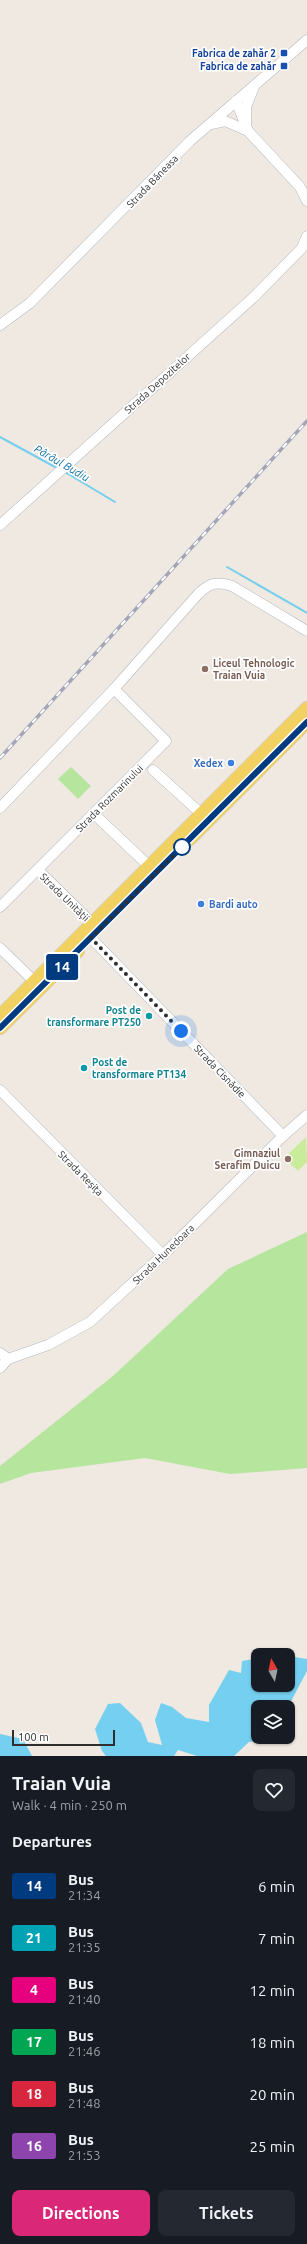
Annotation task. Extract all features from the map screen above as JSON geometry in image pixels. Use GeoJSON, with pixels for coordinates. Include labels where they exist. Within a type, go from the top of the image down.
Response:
{"type":"FeatureCollection","features":[{"type":"Feature","properties":{"kind":"main road"},"geometry":{"type":"LineString","coordinates":[[0,1028],[91,938],[307,708]]}},
{"type":"Feature","properties":{"kind":"main road"},"geometry":{"type":"LineString","coordinates":[[0,1016],[150,867],[206,817],[307,722]]}},
{"type":"Feature","properties":{"kind":"street","name":"Strada Băneasa"},"geometry":{"type":"LineString","coordinates":[[0,325],[30,303],[190,142],[307,40]]}},
{"type":"Feature","properties":{"kind":"street"},"geometry":{"type":"LineString","coordinates":[[248,131],[246,107],[256,84]]}},
{"type":"Feature","properties":{"kind":"street"},"geometry":{"type":"LineString","coordinates":[[236,101],[248,131],[300,187],[307,201]]}},
{"type":"Feature","properties":{"kind":"street"},"geometry":{"type":"LineString","coordinates":[[210,124],[225,121],[248,131]]}},
{"type":"Feature","properties":{"kind":"street","name":"Strada Depozitelor"},"geometry":{"type":"LineString","coordinates":[[0,525],[65,465],[256,296],[302,248],[307,236]]}},
{"type":"Feature","properties":{"kind":"street"},"geometry":{"type":"LineString","coordinates":[[0,808],[114,689],[199,593],[209,585],[220,582],[232,586],[307,631]]}},
{"type":"Feature","properties":{"kind":"street","name":"Strada Rozmarinului"},"geometry":{"type":"LineString","coordinates":[[0,907],[166,741],[114,689]]}},
{"type":"Feature","properties":{"kind":"street"},"geometry":{"type":"LineString","coordinates":[[153,770],[206,817]]}},
{"type":"Feature","properties":{"kind":"street"},"geometry":{"type":"LineString","coordinates":[[94,814],[150,867]]}},
{"type":"Feature","properties":{"kind":"street","name":"Strada Unității"},"geometry":{"type":"LineString","coordinates":[[38,870],[92,924]]}},
{"type":"Feature","properties":{"kind":"street","name":"Strada Cisnădie"},"geometry":{"type":"LineString","coordinates":[[91,938],[283,1136]]}},
{"type":"Feature","properties":{"kind":"street"},"geometry":{"type":"LineString","coordinates":[[0,948],[34,981]]}},
{"type":"Feature","properties":{"kind":"street","name":"Strada Reșița"},"geometry":{"type":"LineString","coordinates":[[0,1090],[164,1255]]}},
{"type":"Feature","properties":{"kind":"street","name":"Strada Hunedoara"},"geometry":{"type":"LineString","coordinates":[[4,1356],[48,1345],[90,1322],[164,1255],[283,1136],[307,1115]]}},
{"type":"Feature","properties":{"kind":"street"},"geometry":{"type":"LineString","coordinates":[[0,1368],[4,1356]]}},
{"type":"Feature","properties":{"kind":"green space"},"geometry":{"type":"Polygon","coordinates":[[[71,767],[91,786],[78,799],[58,779],[71,767]]]}},
{"type":"Feature","properties":{"kind":"green space"},"geometry":{"type":"Polygon","coordinates":[[[306,1137],[307,1162],[298,1171],[284,1158],[306,1137]]]}},
{"type":"Feature","properties":{"kind":"green space"},"geometry":{"type":"Polygon","coordinates":[[[307,1232],[307,1468],[230,1474],[145,1458],[31,1473],[0,1484],[0,1466],[113,1376],[228,1269],[307,1232]]]}},
{"type":"Feature","properties":{"kind":"water"},"geometry":{"type":"Polygon","coordinates":[[[295,1657],[307,1659],[307,1671],[292,1700],[251,1700],[251,1742],[234,1756],[197,1756],[178,1750],[174,1756],[106,1756],[102,1751],[95,1729],[108,1704],[120,1703],[141,1723],[148,1742],[162,1745],[155,1720],[161,1703],[172,1707],[186,1718],[209,1722],[209,1705],[229,1670],[241,1673],[242,1661],[251,1659],[251,1692],[295,1692],[295,1657]]]}},
{"type":"Feature","properties":{"kind":"water"},"geometry":{"type":"Polygon","coordinates":[[[0,1734],[23,1739],[32,1756],[0,1756],[0,1734]]]}},
{"type":"Feature","properties":{"kind":"waterway","name":"Pârâul Budiu"},"geometry":{"type":"LineString","coordinates":[[0,437],[57,468]]}},
{"type":"Feature","properties":{"kind":"waterway","name":"Pârâul Budiu"},"geometry":{"type":"LineString","coordinates":[[65,472],[115,502]]}},
{"type":"Feature","properties":{"kind":"waterway","name":"Pârâul Budiu"},"geometry":{"type":"LineString","coordinates":[[227,567],[307,613]]}},
{"type":"Feature","properties":{"kind":"railway"},"geometry":{"type":"LineString","coordinates":[[0,758],[307,421]]}},
{"type":"Feature","properties":{"kind":"bus line","name":"14"},"geometry":{"type":"LineString","coordinates":[[0,1028],[44,986],[307,722]]}},
{"type":"Feature","properties":{"kind":"place","name":"Fabrica de zahăr 2"},"geometry":{"type":"Point","coordinates":[284,53]}},
{"type":"Feature","properties":{"kind":"place","name":"Fabrica de zahăr"},"geometry":{"type":"Point","coordinates":[284,66]}},
{"type":"Feature","properties":{"kind":"place","name":"Liceul Tehnologic Traian Vuia"},"geometry":{"type":"Point","coordinates":[205,669]}},
{"type":"Feature","properties":{"kind":"place","name":"Xedex"},"geometry":{"type":"Point","coordinates":[231,763]}},
{"type":"Feature","properties":{"kind":"place","name":"Bardi auto"},"geometry":{"type":"Point","coordinates":[201,904]}},
{"type":"Feature","properties":{"kind":"place","name":"Post de transformare PT250"},"geometry":{"type":"Point","coordinates":[149,1016]}},
{"type":"Feature","properties":{"kind":"place","name":"Post de transformare PT134"},"geometry":{"type":"Point","coordinates":[84,1068]}},
{"type":"Feature","properties":{"kind":"place","name":"Gimnaziul Serafim Duicu"},"geometry":{"type":"Point","coordinates":[288,1159]}},
{"type":"Feature","properties":{"kind":"route"},"geometry":{"type":"LineString","coordinates":[[181,1031],[91,938],[182,847]]}}]}
